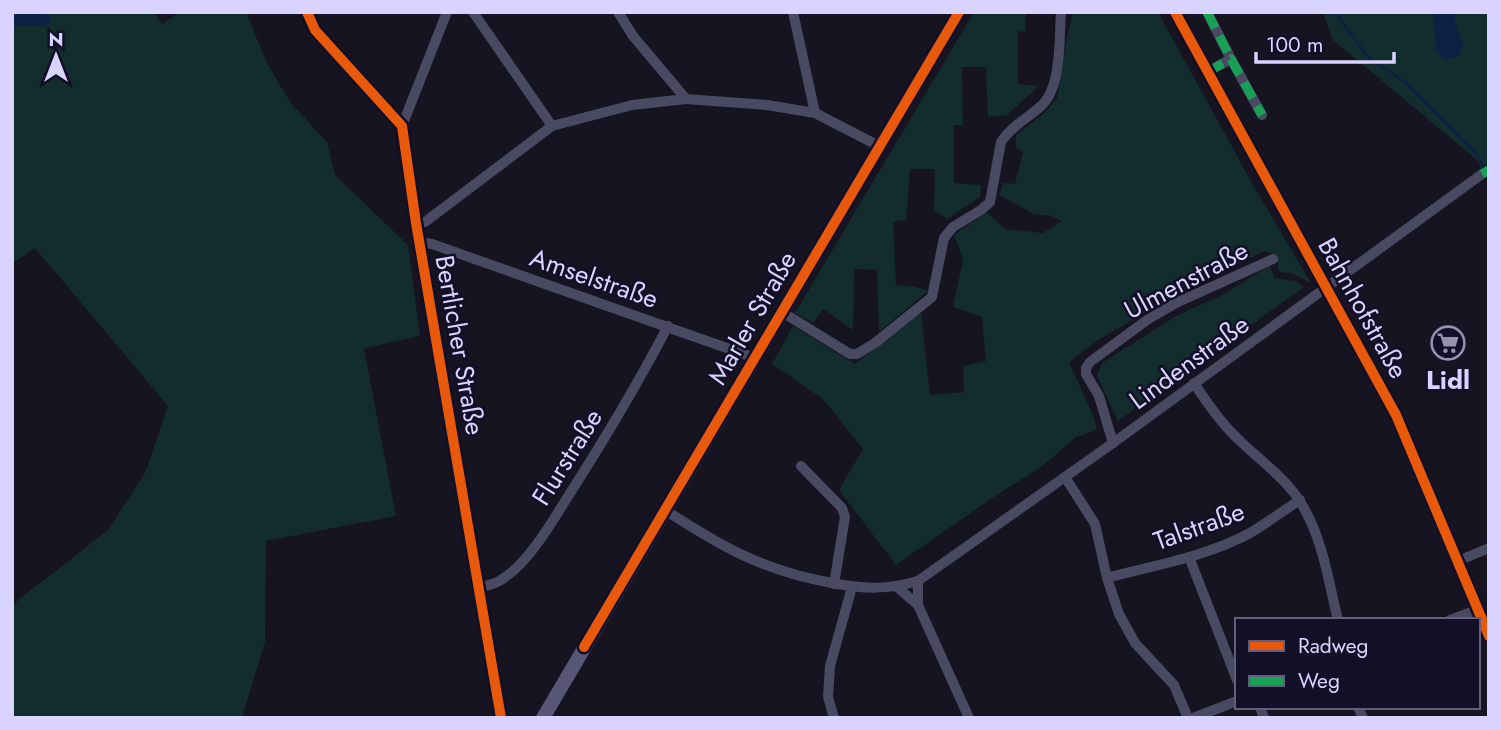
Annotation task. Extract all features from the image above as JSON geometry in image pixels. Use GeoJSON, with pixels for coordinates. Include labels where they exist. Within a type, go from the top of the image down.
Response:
{"type":"FeatureCollection","features":[{"type":"Feature","properties":{"kind":"main road","name":"Marler Straße"},"geometry":{"type":"LineString","coordinates":[[543,718],[959,12]]}},
{"type":"Feature","properties":{"kind":"main road","name":"Bahnhofstraße"},"geometry":{"type":"LineString","coordinates":[[1175,12],[1396,415],[1489,636]]}},
{"type":"Feature","properties":{"kind":"street"},"geometry":{"type":"LineString","coordinates":[[307,12],[316,30],[402,126],[447,12]]}},
{"type":"Feature","properties":{"kind":"street"},"geometry":{"type":"LineString","coordinates":[[473,12],[552,126]]}},
{"type":"Feature","properties":{"kind":"street"},"geometry":{"type":"LineString","coordinates":[[618,12],[634,36],[686,99]]}},
{"type":"Feature","properties":{"kind":"street"},"geometry":{"type":"LineString","coordinates":[[793,12],[815,113]]}},
{"type":"Feature","properties":{"kind":"street"},"geometry":{"type":"LineString","coordinates":[[782,312],[850,354],[857,354],[927,303],[935,290],[944,238],[953,227],[990,202],[1000,142],[1043,105],[1053,92],[1061,12]]}},
{"type":"Feature","properties":{"kind":"street"},"geometry":{"type":"LineString","coordinates":[[1207,12],[1262,115]]}},
{"type":"Feature","properties":{"kind":"street"},"geometry":{"type":"LineString","coordinates":[[1207,72],[1231,59]]}},
{"type":"Feature","properties":{"kind":"street"},"geometry":{"type":"LineString","coordinates":[[416,223],[425,222],[435,215],[552,126],[632,105],[686,99],[768,105],[815,113],[879,146]]}},
{"type":"Feature","properties":{"kind":"street","name":"Bertlicher Straße"},"geometry":{"type":"LineString","coordinates":[[402,126],[419,242],[501,718]]}},
{"type":"Feature","properties":{"kind":"street","name":"Lindenstraße"},"geometry":{"type":"LineString","coordinates":[[665,510],[752,562],[787,574],[852,587],[897,587],[918,581],[1328,288],[1482,174]]}},
{"type":"Feature","properties":{"kind":"street","name":"Amselstraße"},"geometry":{"type":"LineString","coordinates":[[419,242],[432,244],[755,358]]}},
{"type":"Feature","properties":{"kind":"street","name":"Ulmenstraße"},"geometry":{"type":"LineString","coordinates":[[1113,443],[1099,396],[1086,373],[1090,362],[1147,320],[1176,303],[1273,259]]}},
{"type":"Feature","properties":{"kind":"street","name":"Flurstraße"},"geometry":{"type":"LineString","coordinates":[[479,587],[503,579],[534,546],[579,480],[637,385],[668,326]]}},
{"type":"Feature","properties":{"kind":"street"},"geometry":{"type":"LineString","coordinates":[[1194,383],[1215,415],[1300,500],[1320,543],[1338,618]]}},
{"type":"Feature","properties":{"kind":"street"},"geometry":{"type":"LineString","coordinates":[[801,466],[842,509],[845,517],[834,583]]}},
{"type":"Feature","properties":{"kind":"street"},"geometry":{"type":"LineString","coordinates":[[1065,477],[1095,524],[1107,579],[1119,614],[1135,643],[1174,685],[1188,718]]}},
{"type":"Feature","properties":{"kind":"street","name":"Talstraße"},"geometry":{"type":"LineString","coordinates":[[1107,579],[1189,557],[1249,533],[1300,500]]}},
{"type":"Feature","properties":{"kind":"street"},"geometry":{"type":"LineString","coordinates":[[1458,561],[1489,548]]}},
{"type":"Feature","properties":{"kind":"street"},"geometry":{"type":"LineString","coordinates":[[1189,557],[1235,675]]}},
{"type":"Feature","properties":{"kind":"street"},"geometry":{"type":"LineString","coordinates":[[918,581],[918,605],[969,718]]}},
{"type":"Feature","properties":{"kind":"street"},"geometry":{"type":"LineString","coordinates":[[834,718],[828,697],[830,666],[852,587]]}},
{"type":"Feature","properties":{"kind":"street"},"geometry":{"type":"LineString","coordinates":[[897,587],[918,605]]}},
{"type":"Feature","properties":{"kind":"street"},"geometry":{"type":"LineString","coordinates":[[1455,618],[1477,610]]}},
{"type":"Feature","properties":{"kind":"street"},"geometry":{"type":"LineString","coordinates":[[1193,718],[1235,702]]}},
{"type":"Feature","properties":{"kind":"green space"},"geometry":{"type":"Polygon","coordinates":[[[12,12],[154,12],[162,24],[179,12],[246,12],[267,63],[290,102],[327,142],[335,175],[408,245],[420,336],[364,348],[396,516],[266,541],[265,642],[242,718],[12,718],[12,605],[108,530],[145,473],[168,406],[35,248],[12,264],[12,12]]]}},
{"type":"Feature","properties":{"kind":"green space"},"geometry":{"type":"Polygon","coordinates":[[[974,12],[1026,12],[1025,31],[1018,32],[1018,84],[1039,86],[1007,115],[988,117],[986,67],[962,67],[963,125],[954,125],[954,183],[981,185],[980,197],[947,219],[934,211],[935,169],[910,169],[906,220],[893,222],[896,285],[928,291],[879,332],[877,270],[854,269],[853,330],[823,309],[813,323],[795,313],[974,12]]]}},
{"type":"Feature","properties":{"kind":"green space"},"geometry":{"type":"Polygon","coordinates":[[[1073,12],[1158,12],[1253,185],[1311,283],[1291,273],[1279,272],[1277,256],[1265,251],[1192,285],[1100,339],[1069,362],[1097,430],[1076,437],[1040,468],[896,565],[839,490],[863,449],[823,399],[772,364],[793,326],[855,364],[921,312],[930,395],[964,392],[963,366],[986,361],[982,317],[953,307],[963,260],[954,235],[987,212],[1005,229],[1043,233],[1062,221],[1052,216],[1034,214],[999,195],[1003,183],[1015,184],[1023,152],[1016,148],[1016,135],[1044,113],[1057,98],[1073,12]]]}},
{"type":"Feature","properties":{"kind":"green space"},"geometry":{"type":"Polygon","coordinates":[[[1323,12],[1489,12],[1489,167],[1482,172],[1478,161],[1332,39],[1323,12]]]}},
{"type":"Feature","properties":{"kind":"green space"},"geometry":{"type":"Polygon","coordinates":[[[1270,265],[1274,278],[1296,281],[1304,287],[1118,421],[1097,376],[1102,363],[1176,316],[1222,295],[1270,265]]]}},
{"type":"Feature","properties":{"kind":"water"},"geometry":{"type":"Polygon","coordinates":[[[12,12],[40,12],[50,16],[51,21],[45,26],[12,26],[12,12]]]}},
{"type":"Feature","properties":{"kind":"water"},"geometry":{"type":"Polygon","coordinates":[[[1433,12],[1455,12],[1455,22],[1463,43],[1459,56],[1446,60],[1436,52],[1433,12]]]}},
{"type":"Feature","properties":{"kind":"waterway"},"geometry":{"type":"LineString","coordinates":[[1335,12],[1368,57],[1405,82],[1476,153],[1489,176]]}},
{"type":"Feature","properties":{"kind":"marked path"},"geometry":{"type":"LineString","coordinates":[[1207,12],[1231,59]]}},
{"type":"Feature","properties":{"kind":"marked path"},"geometry":{"type":"LineString","coordinates":[[1207,72],[1231,59],[1262,115]]}},
{"type":"Feature","properties":{"kind":"marked path"},"geometry":{"type":"LineString","coordinates":[[1482,174],[1489,170]]}},
{"type":"Feature","properties":{"kind":"cycle path"},"geometry":{"type":"LineString","coordinates":[[307,12],[315,30],[402,126],[416,223],[501,718]]}},
{"type":"Feature","properties":{"kind":"cycle path"},"geometry":{"type":"LineString","coordinates":[[584,647],[959,12]]}},
{"type":"Feature","properties":{"kind":"cycle path"},"geometry":{"type":"LineString","coordinates":[[1175,12],[1396,415],[1489,636]]}},
{"type":"Feature","properties":{"kind":"place","name":"Lidl"},"geometry":{"type":"Point","coordinates":[1448,343]}}]}
